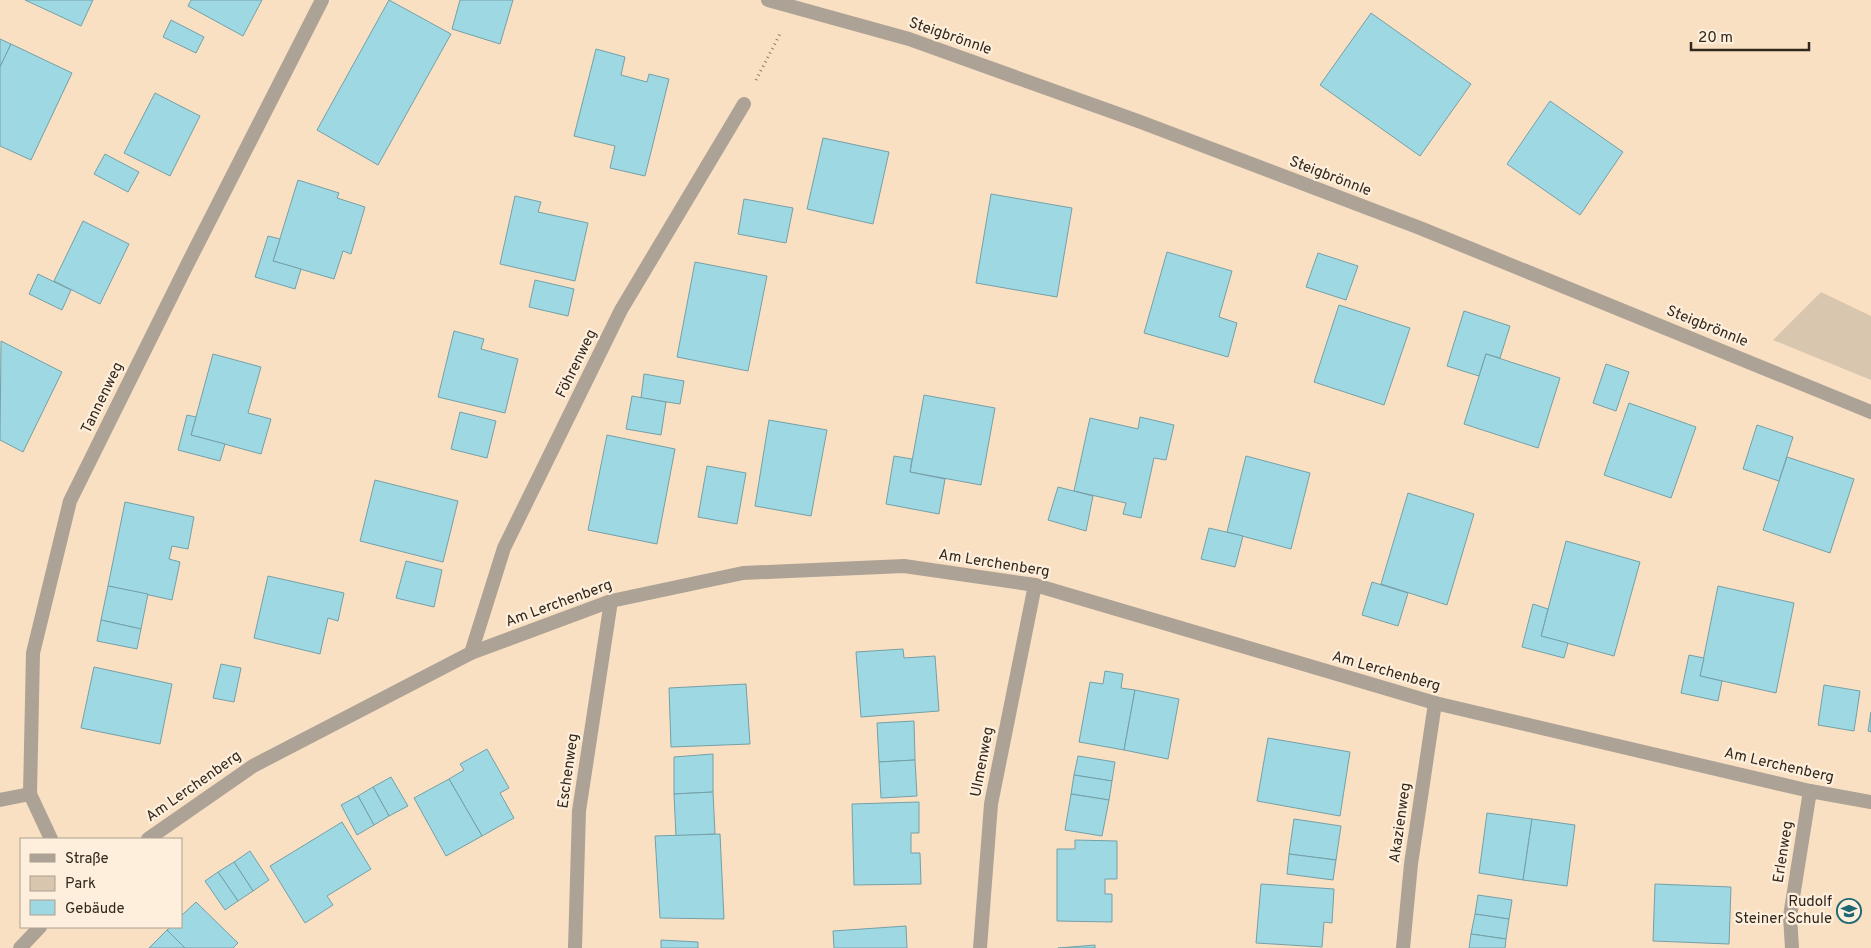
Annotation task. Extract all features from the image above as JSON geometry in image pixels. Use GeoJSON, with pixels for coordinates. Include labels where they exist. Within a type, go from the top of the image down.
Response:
{"type":"FeatureCollection","features":[{"type":"Feature","properties":{"kind":"street","name":"Tannenweg"},"geometry":{"type":"LineString","coordinates":[[51,838],[30,794],[33,653],[70,502],[188,263],[322,0]]}},
{"type":"Feature","properties":{"kind":"street","name":"Steigbrönnle"},"geometry":{"type":"LineString","coordinates":[[768,0],[909,39],[1138,121],[1420,228],[1871,412]]}},
{"type":"Feature","properties":{"kind":"street","name":"Föhrenweg"},"geometry":{"type":"LineString","coordinates":[[471,653],[504,548],[621,310],[744,104]]}},
{"type":"Feature","properties":{"kind":"street","name":"Am Lerchenberg"},"geometry":{"type":"LineString","coordinates":[[149,838],[253,766],[471,653],[611,601],[743,573],[904,566],[1035,585],[1435,703],[1810,791],[1871,802]]}},
{"type":"Feature","properties":{"kind":"street","name":"Ulmenweg"},"geometry":{"type":"LineString","coordinates":[[980,948],[991,804],[1035,585]]}},
{"type":"Feature","properties":{"kind":"street","name":"Eschenweg"},"geometry":{"type":"LineString","coordinates":[[576,948],[579,810],[611,601]]}},
{"type":"Feature","properties":{"kind":"street","name":"Akazienweg"},"geometry":{"type":"LineString","coordinates":[[1403,948],[1411,864],[1435,703]]}},
{"type":"Feature","properties":{"kind":"street","name":"Erlenweg"},"geometry":{"type":"LineString","coordinates":[[1792,948],[1790,916],[1810,791]]}},
{"type":"Feature","properties":{"kind":"street"},"geometry":{"type":"LineString","coordinates":[[0,800],[30,794]]}},
{"type":"Feature","properties":{"kind":"street"},"geometry":{"type":"LineString","coordinates":[[20,948],[39,928]]}},
{"type":"Feature","properties":{"kind":"path"},"geometry":{"type":"LineString","coordinates":[[744,104],[794,7]]}},
{"type":"Feature","properties":{"kind":"green space"},"geometry":{"type":"Polygon","coordinates":[[[1821,292],[1871,316],[1871,380],[1773,340],[1821,292]]]}},
{"type":"Feature","properties":{"kind":"building"},"geometry":{"type":"Polygon","coordinates":[[[25,0],[93,0],[81,26],[25,0]]]}},
{"type":"Feature","properties":{"kind":"building"},"geometry":{"type":"Polygon","coordinates":[[[191,0],[262,0],[243,36],[188,6],[191,0]]]}},
{"type":"Feature","properties":{"kind":"building"},"geometry":{"type":"Polygon","coordinates":[[[389,0],[451,34],[378,165],[317,130],[389,0]]]}},
{"type":"Feature","properties":{"kind":"building"},"geometry":{"type":"Polygon","coordinates":[[[460,0],[513,0],[500,44],[452,29],[460,0]]]}},
{"type":"Feature","properties":{"kind":"building"},"geometry":{"type":"Polygon","coordinates":[[[1371,13],[1471,84],[1420,156],[1320,85],[1371,13]]]}},
{"type":"Feature","properties":{"kind":"building"},"geometry":{"type":"Polygon","coordinates":[[[171,20],[204,37],[196,53],[163,37],[171,20]]]}},
{"type":"Feature","properties":{"kind":"building"},"geometry":{"type":"Polygon","coordinates":[[[0,39],[11,44],[0,67],[0,39]]]}},
{"type":"Feature","properties":{"kind":"building"},"geometry":{"type":"Polygon","coordinates":[[[11,44],[72,73],[31,160],[0,146],[0,67],[11,44]]]}},
{"type":"Feature","properties":{"kind":"building"},"geometry":{"type":"Polygon","coordinates":[[[596,49],[625,57],[621,75],[647,82],[649,74],[669,79],[645,176],[610,168],[615,146],[574,136],[596,49]]]}},
{"type":"Feature","properties":{"kind":"building"},"geometry":{"type":"Polygon","coordinates":[[[155,93],[200,116],[170,176],[124,153],[155,93]]]}},
{"type":"Feature","properties":{"kind":"building"},"geometry":{"type":"Polygon","coordinates":[[[1550,101],[1623,152],[1580,215],[1507,164],[1550,101]]]}},
{"type":"Feature","properties":{"kind":"building"},"geometry":{"type":"Polygon","coordinates":[[[823,138],[889,152],[873,224],[807,209],[823,138]]]}},
{"type":"Feature","properties":{"kind":"building"},"geometry":{"type":"Polygon","coordinates":[[[105,154],[139,172],[128,192],[94,174],[105,154]]]}},
{"type":"Feature","properties":{"kind":"building"},"geometry":{"type":"Polygon","coordinates":[[[298,180],[339,193],[337,198],[365,207],[351,254],[343,251],[334,279],[273,261],[298,180]]]}},
{"type":"Feature","properties":{"kind":"building"},"geometry":{"type":"Polygon","coordinates":[[[991,194],[1072,208],[1057,297],[976,283],[991,194]]]}},
{"type":"Feature","properties":{"kind":"building"},"geometry":{"type":"Polygon","coordinates":[[[515,196],[541,202],[538,212],[588,223],[575,281],[500,264],[515,196]]]}},
{"type":"Feature","properties":{"kind":"building"},"geometry":{"type":"Polygon","coordinates":[[[744,199],[793,208],[786,243],[738,234],[744,199]]]}},
{"type":"Feature","properties":{"kind":"building"},"geometry":{"type":"Polygon","coordinates":[[[83,221],[129,244],[100,304],[54,281],[83,221]]]}},
{"type":"Feature","properties":{"kind":"building"},"geometry":{"type":"Polygon","coordinates":[[[268,236],[280,239],[273,261],[301,269],[295,289],[255,277],[268,236]]]}},
{"type":"Feature","properties":{"kind":"building"},"geometry":{"type":"Polygon","coordinates":[[[1167,252],[1232,271],[1219,317],[1237,323],[1228,357],[1144,333],[1167,252]]]}},
{"type":"Feature","properties":{"kind":"building"},"geometry":{"type":"Polygon","coordinates":[[[1318,253],[1358,266],[1346,300],[1306,287],[1318,253]]]}},
{"type":"Feature","properties":{"kind":"building"},"geometry":{"type":"Polygon","coordinates":[[[695,262],[767,276],[748,371],[677,357],[695,262]]]}},
{"type":"Feature","properties":{"kind":"building"},"geometry":{"type":"Polygon","coordinates":[[[38,274],[71,290],[62,310],[29,294],[38,274]]]}},
{"type":"Feature","properties":{"kind":"building"},"geometry":{"type":"Polygon","coordinates":[[[535,280],[574,289],[568,316],[529,307],[535,280]]]}},
{"type":"Feature","properties":{"kind":"building"},"geometry":{"type":"Polygon","coordinates":[[[1339,305],[1410,328],[1384,405],[1314,382],[1339,305]]]}},
{"type":"Feature","properties":{"kind":"building"},"geometry":{"type":"Polygon","coordinates":[[[1464,311],[1510,326],[1500,358],[1486,354],[1479,376],[1447,366],[1464,311]]]}},
{"type":"Feature","properties":{"kind":"building"},"geometry":{"type":"Polygon","coordinates":[[[454,331],[484,339],[481,349],[518,359],[505,413],[438,397],[454,331]]]}},
{"type":"Feature","properties":{"kind":"building"},"geometry":{"type":"Polygon","coordinates":[[[1,341],[62,372],[23,452],[0,440],[1,341]]]}},
{"type":"Feature","properties":{"kind":"building"},"geometry":{"type":"Polygon","coordinates":[[[213,354],[261,367],[248,413],[271,419],[261,454],[191,435],[213,354]]]}},
{"type":"Feature","properties":{"kind":"building"},"geometry":{"type":"Polygon","coordinates":[[[1486,354],[1560,378],[1538,448],[1464,424],[1486,354]]]}},
{"type":"Feature","properties":{"kind":"building"},"geometry":{"type":"Polygon","coordinates":[[[1606,364],[1629,372],[1616,411],[1593,403],[1606,364]]]}},
{"type":"Feature","properties":{"kind":"building"},"geometry":{"type":"Polygon","coordinates":[[[644,374],[684,381],[680,404],[641,398],[644,374]]]}},
{"type":"Feature","properties":{"kind":"building"},"geometry":{"type":"Polygon","coordinates":[[[924,395],[995,408],[981,485],[910,472],[924,395]]]}},
{"type":"Feature","properties":{"kind":"building"},"geometry":{"type":"Polygon","coordinates":[[[632,396],[666,402],[661,435],[626,429],[632,396]]]}},
{"type":"Feature","properties":{"kind":"building"},"geometry":{"type":"Polygon","coordinates":[[[1629,403],[1696,427],[1671,498],[1604,475],[1629,403]]]}},
{"type":"Feature","properties":{"kind":"building"},"geometry":{"type":"Polygon","coordinates":[[[460,412],[496,421],[487,458],[451,449],[460,412]]]}},
{"type":"Feature","properties":{"kind":"building"},"geometry":{"type":"Polygon","coordinates":[[[187,415],[196,417],[191,435],[225,444],[220,461],[178,450],[187,415]]]}},
{"type":"Feature","properties":{"kind":"building"},"geometry":{"type":"Polygon","coordinates":[[[1140,417],[1174,425],[1166,460],[1154,458],[1141,518],[1123,514],[1126,503],[1074,491],[1090,418],[1138,429],[1140,417]]]}},
{"type":"Feature","properties":{"kind":"building"},"geometry":{"type":"Polygon","coordinates":[[[769,420],[827,430],[811,516],[755,506],[769,420]]]}},
{"type":"Feature","properties":{"kind":"building"},"geometry":{"type":"Polygon","coordinates":[[[1757,425],[1793,437],[1779,481],[1743,469],[1757,425]]]}},
{"type":"Feature","properties":{"kind":"building"},"geometry":{"type":"Polygon","coordinates":[[[607,435],[675,449],[657,544],[588,530],[607,435]]]}},
{"type":"Feature","properties":{"kind":"building"},"geometry":{"type":"Polygon","coordinates":[[[894,456],[912,459],[910,472],[945,479],[939,514],[886,504],[894,456]]]}},
{"type":"Feature","properties":{"kind":"building"},"geometry":{"type":"Polygon","coordinates":[[[1246,456],[1310,473],[1291,549],[1227,532],[1246,456]]]}},
{"type":"Feature","properties":{"kind":"building"},"geometry":{"type":"Polygon","coordinates":[[[1787,457],[1854,479],[1830,553],[1763,530],[1787,457]]]}},
{"type":"Feature","properties":{"kind":"building"},"geometry":{"type":"Polygon","coordinates":[[[707,466],[746,473],[737,524],[698,517],[707,466]]]}},
{"type":"Feature","properties":{"kind":"building"},"geometry":{"type":"Polygon","coordinates":[[[375,480],[458,501],[443,562],[360,541],[375,480]]]}},
{"type":"Feature","properties":{"kind":"building"},"geometry":{"type":"Polygon","coordinates":[[[1058,487],[1093,496],[1086,531],[1048,520],[1058,487]]]}},
{"type":"Feature","properties":{"kind":"building"},"geometry":{"type":"Polygon","coordinates":[[[1408,493],[1474,514],[1447,605],[1381,584],[1408,493]]]}},
{"type":"Feature","properties":{"kind":"building"},"geometry":{"type":"Polygon","coordinates":[[[125,502],[194,517],[188,549],[172,546],[169,559],[180,562],[172,600],[108,586],[125,502]]]}},
{"type":"Feature","properties":{"kind":"building"},"geometry":{"type":"Polygon","coordinates":[[[1209,528],[1243,536],[1235,567],[1201,559],[1209,528]]]}},
{"type":"Feature","properties":{"kind":"building"},"geometry":{"type":"Polygon","coordinates":[[[1566,541],[1640,562],[1614,656],[1541,636],[1566,541]]]}},
{"type":"Feature","properties":{"kind":"building"},"geometry":{"type":"Polygon","coordinates":[[[406,561],[442,570],[434,607],[396,598],[406,561]]]}},
{"type":"Feature","properties":{"kind":"building"},"geometry":{"type":"Polygon","coordinates":[[[268,576],[344,593],[338,621],[328,618],[320,654],[254,638],[268,576]]]}},
{"type":"Feature","properties":{"kind":"building"},"geometry":{"type":"Polygon","coordinates":[[[1372,582],[1408,593],[1398,626],[1362,615],[1372,582]]]}},
{"type":"Feature","properties":{"kind":"building"},"geometry":{"type":"Polygon","coordinates":[[[108,586],[148,594],[141,629],[101,620],[108,586]]]}},
{"type":"Feature","properties":{"kind":"building"},"geometry":{"type":"Polygon","coordinates":[[[1718,586],[1794,603],[1776,693],[1700,676],[1718,586]]]}},
{"type":"Feature","properties":{"kind":"building"},"geometry":{"type":"Polygon","coordinates":[[[1533,604],[1548,609],[1541,636],[1568,643],[1564,658],[1522,647],[1533,604]]]}},
{"type":"Feature","properties":{"kind":"building"},"geometry":{"type":"Polygon","coordinates":[[[101,620],[141,629],[137,649],[97,641],[101,620]]]}},
{"type":"Feature","properties":{"kind":"building"},"geometry":{"type":"Polygon","coordinates":[[[903,649],[904,658],[935,656],[939,711],[861,717],[856,652],[903,649]]]}},
{"type":"Feature","properties":{"kind":"building"},"geometry":{"type":"Polygon","coordinates":[[[1689,655],[1704,658],[1700,676],[1722,681],[1718,701],[1681,693],[1689,655]]]}},
{"type":"Feature","properties":{"kind":"building"},"geometry":{"type":"Polygon","coordinates":[[[221,664],[241,668],[234,702],[213,698],[221,664]]]}},
{"type":"Feature","properties":{"kind":"building"},"geometry":{"type":"Polygon","coordinates":[[[94,667],[172,684],[160,744],[81,728],[94,667]]]}},
{"type":"Feature","properties":{"kind":"building"},"geometry":{"type":"Polygon","coordinates":[[[1105,671],[1123,674],[1121,688],[1135,690],[1124,750],[1079,742],[1090,682],[1103,684],[1105,671]]]}},
{"type":"Feature","properties":{"kind":"building"},"geometry":{"type":"Polygon","coordinates":[[[746,684],[750,744],[671,747],[669,688],[746,684]]]}},
{"type":"Feature","properties":{"kind":"building"},"geometry":{"type":"Polygon","coordinates":[[[1824,685],[1860,691],[1854,731],[1818,725],[1824,685]]]}},
{"type":"Feature","properties":{"kind":"building"},"geometry":{"type":"Polygon","coordinates":[[[1135,690],[1179,699],[1168,759],[1124,750],[1135,690]]]}},
{"type":"Feature","properties":{"kind":"building"},"geometry":{"type":"Polygon","coordinates":[[[1871,712],[1871,732],[1868,731],[1871,712]]]}},
{"type":"Feature","properties":{"kind":"building"},"geometry":{"type":"Polygon","coordinates":[[[914,721],[915,760],[879,762],[877,723],[914,721]]]}},
{"type":"Feature","properties":{"kind":"building"},"geometry":{"type":"Polygon","coordinates":[[[1268,738],[1350,752],[1340,816],[1257,801],[1268,738]]]}},
{"type":"Feature","properties":{"kind":"building"},"geometry":{"type":"Polygon","coordinates":[[[487,749],[509,788],[500,793],[514,818],[482,836],[449,779],[464,770],[460,764],[487,749]]]}},
{"type":"Feature","properties":{"kind":"building"},"geometry":{"type":"Polygon","coordinates":[[[713,754],[713,792],[674,794],[674,757],[713,754]]]}},
{"type":"Feature","properties":{"kind":"building"},"geometry":{"type":"Polygon","coordinates":[[[1078,756],[1115,762],[1112,781],[1074,775],[1078,756]]]}},
{"type":"Feature","properties":{"kind":"building"},"geometry":{"type":"Polygon","coordinates":[[[915,760],[917,796],[881,798],[879,762],[915,760]]]}},
{"type":"Feature","properties":{"kind":"building"},"geometry":{"type":"Polygon","coordinates":[[[1074,775],[1112,781],[1109,800],[1071,794],[1074,775]]]}},
{"type":"Feature","properties":{"kind":"building"},"geometry":{"type":"Polygon","coordinates":[[[391,777],[408,806],[389,816],[373,787],[391,777]]]}},
{"type":"Feature","properties":{"kind":"building"},"geometry":{"type":"Polygon","coordinates":[[[449,779],[482,836],[446,856],[414,798],[449,779]]]}},
{"type":"Feature","properties":{"kind":"building"},"geometry":{"type":"Polygon","coordinates":[[[373,787],[389,816],[374,825],[358,796],[373,787]]]}},
{"type":"Feature","properties":{"kind":"building"},"geometry":{"type":"Polygon","coordinates":[[[713,792],[715,834],[676,836],[674,794],[713,792]]]}},
{"type":"Feature","properties":{"kind":"building"},"geometry":{"type":"Polygon","coordinates":[[[1071,794],[1109,800],[1102,836],[1065,830],[1071,794]]]}},
{"type":"Feature","properties":{"kind":"building"},"geometry":{"type":"Polygon","coordinates":[[[358,796],[374,825],[357,835],[341,805],[358,796]]]}},
{"type":"Feature","properties":{"kind":"building"},"geometry":{"type":"Polygon","coordinates":[[[919,802],[919,833],[911,833],[911,853],[920,853],[921,884],[854,885],[852,804],[919,802]]]}},
{"type":"Feature","properties":{"kind":"building"},"geometry":{"type":"Polygon","coordinates":[[[1487,813],[1532,819],[1523,880],[1479,873],[1487,813]]]}},
{"type":"Feature","properties":{"kind":"building"},"geometry":{"type":"Polygon","coordinates":[[[1294,819],[1341,826],[1336,860],[1289,854],[1294,819]]]}},
{"type":"Feature","properties":{"kind":"building"},"geometry":{"type":"Polygon","coordinates":[[[1532,819],[1575,825],[1567,886],[1523,880],[1532,819]]]}},
{"type":"Feature","properties":{"kind":"building"},"geometry":{"type":"Polygon","coordinates":[[[342,822],[371,869],[327,896],[333,905],[305,923],[270,866],[342,822]]]}},
{"type":"Feature","properties":{"kind":"building"},"geometry":{"type":"Polygon","coordinates":[[[720,834],[724,919],[660,918],[655,836],[720,834]]]}},
{"type":"Feature","properties":{"kind":"building"},"geometry":{"type":"Polygon","coordinates":[[[1075,840],[1117,841],[1117,879],[1105,879],[1105,894],[1112,894],[1112,922],[1057,921],[1057,849],[1075,849],[1075,840]]]}},
{"type":"Feature","properties":{"kind":"building"},"geometry":{"type":"Polygon","coordinates":[[[250,851],[269,880],[253,891],[234,862],[250,851]]]}},
{"type":"Feature","properties":{"kind":"building"},"geometry":{"type":"Polygon","coordinates":[[[1289,854],[1336,860],[1333,880],[1287,874],[1289,854]]]}},
{"type":"Feature","properties":{"kind":"building"},"geometry":{"type":"Polygon","coordinates":[[[234,862],[253,891],[238,901],[218,872],[234,862]]]}},
{"type":"Feature","properties":{"kind":"building"},"geometry":{"type":"Polygon","coordinates":[[[218,872],[238,901],[225,910],[205,881],[218,872]]]}},
{"type":"Feature","properties":{"kind":"building"},"geometry":{"type":"Polygon","coordinates":[[[1261,884],[1334,889],[1332,923],[1324,922],[1322,947],[1256,943],[1261,884]]]}},
{"type":"Feature","properties":{"kind":"building"},"geometry":{"type":"Polygon","coordinates":[[[1655,884],[1731,887],[1729,944],[1653,941],[1655,884]]]}},
{"type":"Feature","properties":{"kind":"building"},"geometry":{"type":"Polygon","coordinates":[[[1478,895],[1512,900],[1509,919],[1475,914],[1478,895]]]}},
{"type":"Feature","properties":{"kind":"building"},"geometry":{"type":"Polygon","coordinates":[[[196,902],[238,943],[233,948],[185,948],[167,930],[170,928],[182,928],[182,915],[196,902]]]}},
{"type":"Feature","properties":{"kind":"building"},"geometry":{"type":"Polygon","coordinates":[[[1475,914],[1509,919],[1506,939],[1471,934],[1475,914]]]}},
{"type":"Feature","properties":{"kind":"building"},"geometry":{"type":"Polygon","coordinates":[[[906,926],[907,948],[834,948],[833,931],[906,926]]]}},
{"type":"Feature","properties":{"kind":"building"},"geometry":{"type":"Polygon","coordinates":[[[167,930],[185,948],[149,948],[167,930]]]}},
{"type":"Feature","properties":{"kind":"building"},"geometry":{"type":"Polygon","coordinates":[[[1471,934],[1506,939],[1505,948],[1469,948],[1471,934]]]}},
{"type":"Feature","properties":{"kind":"building"},"geometry":{"type":"Polygon","coordinates":[[[661,940],[698,942],[698,948],[661,948],[661,940]]]}},
{"type":"Feature","properties":{"kind":"building"},"geometry":{"type":"Polygon","coordinates":[[[1095,945],[1095,948],[1058,948],[1095,945]]]}},
{"type":"Feature","properties":{"kind":"place","name":"Rudolf Steiner Schule"},"geometry":{"type":"Point","coordinates":[1849,911]}}]}
